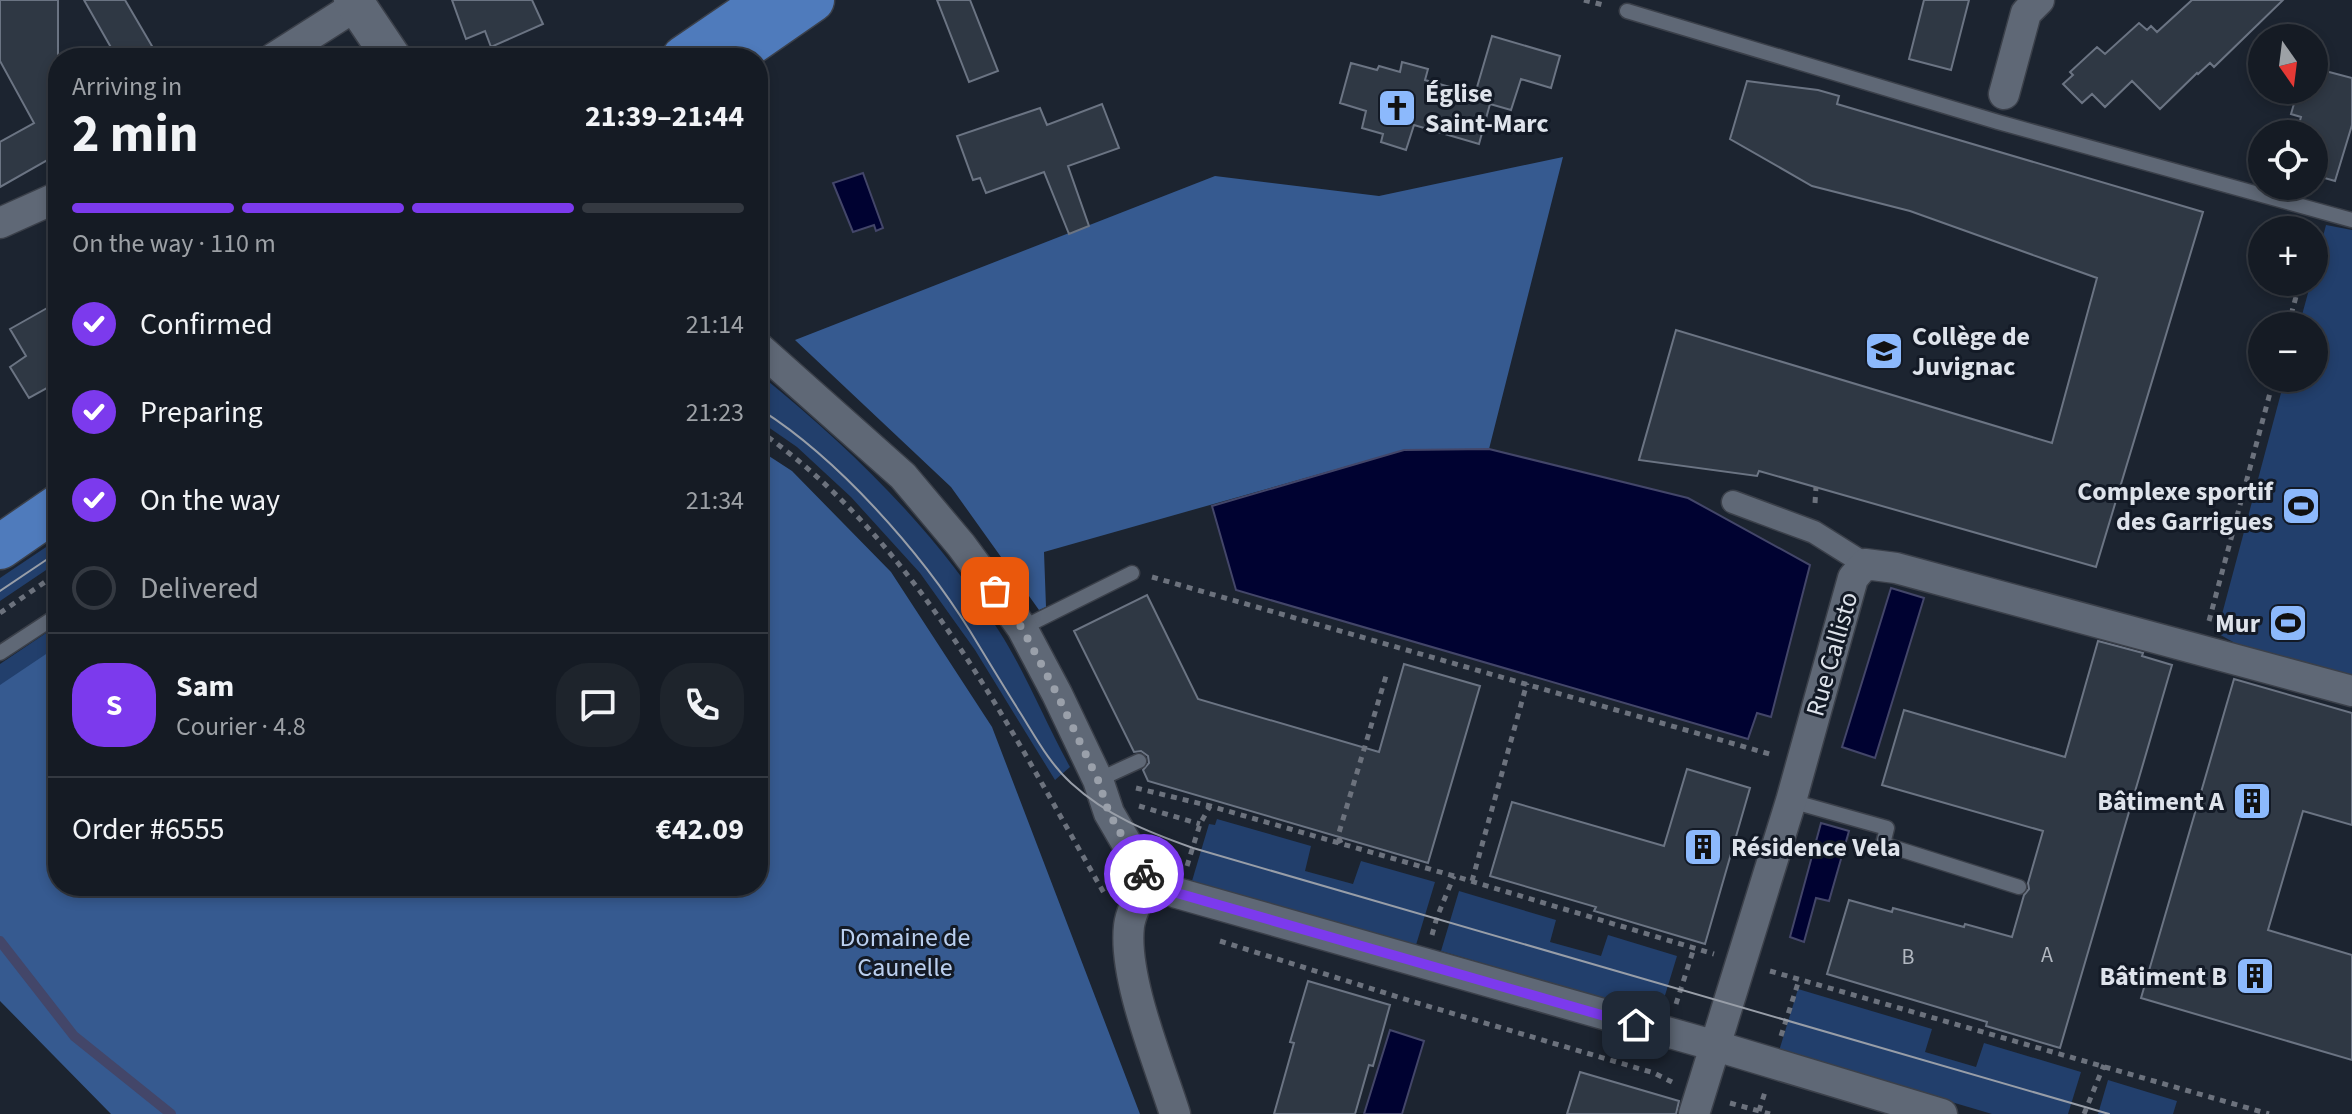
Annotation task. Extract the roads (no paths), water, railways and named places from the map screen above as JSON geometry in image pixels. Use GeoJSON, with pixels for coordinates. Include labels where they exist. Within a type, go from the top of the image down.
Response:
{"type":"FeatureCollection","features":[{"type":"Feature","properties":{"kind":"main road"},"geometry":{"type":"LineString","coordinates":[[699,48],[769,0]]}},
{"type":"Feature","properties":{"kind":"main road"},"geometry":{"type":"LineString","coordinates":[[742,48],[812,0]]}},
{"type":"Feature","properties":{"kind":"main road"},"geometry":{"type":"LineString","coordinates":[[0,547],[48,514]]}},
{"type":"Feature","properties":{"kind":"street"},"geometry":{"type":"LineString","coordinates":[[2004,94],[2026,13],[2039,0]]}},
{"type":"Feature","properties":{"kind":"street"},"geometry":{"type":"LineString","coordinates":[[288,48],[355,2],[385,48]]}},
{"type":"Feature","properties":{"kind":"street"},"geometry":{"type":"LineString","coordinates":[[0,223],[48,203]]}},
{"type":"Feature","properties":{"kind":"street"},"geometry":{"type":"LineString","coordinates":[[768,356],[903,476],[961,545],[1022,628],[1098,780],[1109,813],[1148,880],[1177,893],[1716,1046],[1942,1114]]}},
{"type":"Feature","properties":{"kind":"street"},"geometry":{"type":"LineString","coordinates":[[1733,502],[1814,532],[1865,564]]}},
{"type":"Feature","properties":{"kind":"street","name":"Rue Callisto"},"geometry":{"type":"LineString","coordinates":[[1689,1101],[1716,1046],[1791,801],[1853,578],[1865,564],[1896,568],[2352,691]]}},
{"type":"Feature","properties":{"kind":"street"},"geometry":{"type":"LineString","coordinates":[[1148,880],[1129,925],[1129,952],[1137,998],[1175,1114]]}},
{"type":"Feature","properties":{"kind":"lane"},"geometry":{"type":"LineString","coordinates":[[1627,11],[1998,122],[2352,220]]}},
{"type":"Feature","properties":{"kind":"lane"},"geometry":{"type":"LineString","coordinates":[[1022,628],[1132,573]]}},
{"type":"Feature","properties":{"kind":"lane"},"geometry":{"type":"LineString","coordinates":[[0,653],[48,622]]}},
{"type":"Feature","properties":{"kind":"lane"},"geometry":{"type":"LineString","coordinates":[[1098,780],[1139,761]]}},
{"type":"Feature","properties":{"kind":"lane"},"geometry":{"type":"LineString","coordinates":[[1791,801],[1887,828],[1883,844],[2019,887]]}},
{"type":"Feature","properties":{"kind":"waterway"},"geometry":{"type":"LineString","coordinates":[[0,941],[74,1036],[171,1114]]}},
{"type":"Feature","properties":{"kind":"tram line"},"geometry":{"type":"LineString","coordinates":[[768,415],[818,452],[902,539],[950,601],[1056,768],[1085,795],[1129,822],[1193,848],[2109,1114]]}},
{"type":"Feature","properties":{"kind":"tram line"},"geometry":{"type":"LineString","coordinates":[[0,591],[48,559]]}},
{"type":"Feature","properties":{"kind":"place","name":"Église Saint-Marc"},"geometry":{"type":"Point","coordinates":[1397,108]}},
{"type":"Feature","properties":{"kind":"place","name":"Collège de Juvignac"},"geometry":{"type":"Point","coordinates":[1884,351]}},
{"type":"Feature","properties":{"kind":"place","name":"Complexe sportif des Garrigues"},"geometry":{"type":"Point","coordinates":[2301,506]}},
{"type":"Feature","properties":{"kind":"place","name":"Mur"},"geometry":{"type":"Point","coordinates":[2288,623]}},
{"type":"Feature","properties":{"kind":"place","name":"Bâtiment A"},"geometry":{"type":"Point","coordinates":[2252,801]}},
{"type":"Feature","properties":{"kind":"place","name":"Résidence Vela"},"geometry":{"type":"Point","coordinates":[1703,847]}},
{"type":"Feature","properties":{"kind":"place","name":"Bâtiment B"},"geometry":{"type":"Point","coordinates":[2255,976]}},
{"type":"Feature","properties":{"kind":"park label","name":"Domaine de Caunelle"},"geometry":{"type":"Point","coordinates":[905,952]}}]}
